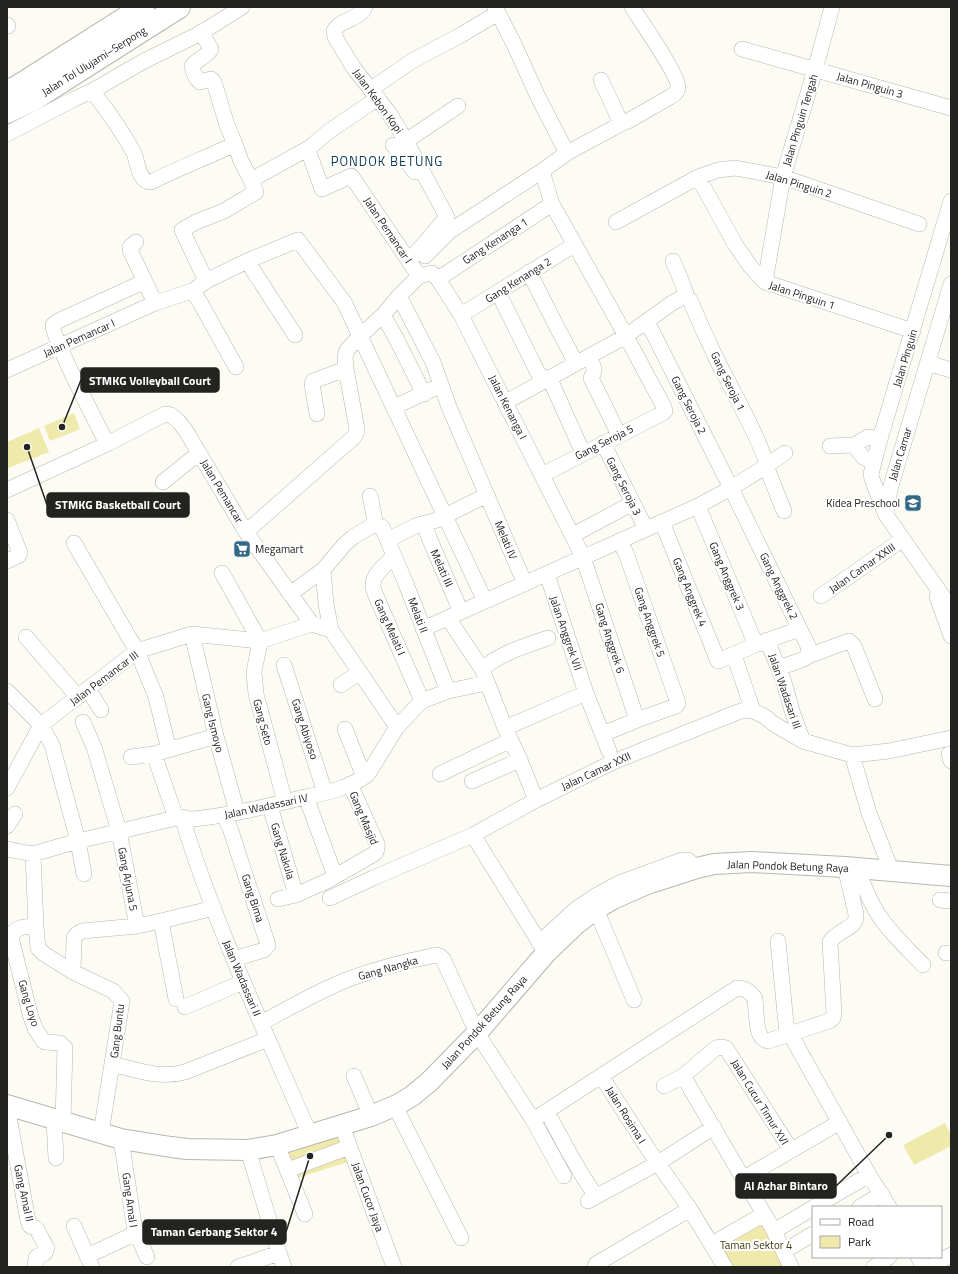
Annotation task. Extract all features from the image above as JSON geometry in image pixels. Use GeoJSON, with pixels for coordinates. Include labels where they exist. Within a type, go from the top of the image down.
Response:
{"type":"FeatureCollection","features":[{"type":"Feature","properties":{"kind":"highway","name":"Jalan Tol Ulujami–Serpong"},"geometry":{"type":"LineString","coordinates":[[7,92],[143,7]]}},
{"type":"Feature","properties":{"kind":"highway","name":"Jalan Tol Ulujami–Serpong"},"geometry":{"type":"LineString","coordinates":[[7,112],[34,99],[179,7]]}},
{"type":"Feature","properties":{"kind":"main road","name":"Jalan Pondok Betung Raya"},"geometry":{"type":"LineString","coordinates":[[7,1106],[121,1139],[188,1149],[248,1150],[277,1145],[371,1116],[395,1106],[412,1096],[422,1088],[477,1033],[543,948],[596,909],[613,899],[642,887],[697,868],[714,864],[752,862],[854,864],[951,876]]}},
{"type":"Feature","properties":{"kind":"street"},"geometry":{"type":"LineString","coordinates":[[7,134],[92,91],[144,61],[201,32],[242,7]]}},
{"type":"Feature","properties":{"kind":"street","name":"Jalan Kebon Kopi"},"geometry":{"type":"LineString","coordinates":[[365,7],[361,12],[339,25],[334,31],[335,37],[354,67],[389,114],[399,143],[427,180],[448,217],[414,269]]}},
{"type":"Feature","properties":{"kind":"street"},"geometry":{"type":"LineString","coordinates":[[438,278],[432,274],[414,269],[450,231],[567,153],[628,121],[676,93],[678,82],[672,70],[632,7]]}},
{"type":"Feature","properties":{"kind":"street","name":"Jalan Pinguin Tengah"},"geometry":{"type":"LineString","coordinates":[[765,282],[783,176],[815,70],[832,7]]}},
{"type":"Feature","properties":{"kind":"street"},"geometry":{"type":"LineString","coordinates":[[251,180],[308,149],[412,61],[461,35],[497,10],[538,97],[567,153]]}},
{"type":"Feature","properties":{"kind":"street"},"geometry":{"type":"LineString","coordinates":[[201,32],[211,49],[209,53],[194,63],[192,70],[198,81],[200,82],[211,79],[214,82],[227,125],[236,144],[241,161],[257,192],[224,211],[196,222],[182,230],[200,286],[198,300],[236,367]]}},
{"type":"Feature","properties":{"kind":"street","name":"Jalan Pinguin 3"},"geometry":{"type":"LineString","coordinates":[[742,50],[951,108]]}},
{"type":"Feature","properties":{"kind":"street"},"geometry":{"type":"LineString","coordinates":[[601,80],[621,122],[620,124]]}},
{"type":"Feature","properties":{"kind":"street"},"geometry":{"type":"LineString","coordinates":[[92,91],[113,117],[134,154],[143,179],[147,182],[151,182],[236,144]]}},
{"type":"Feature","properties":{"kind":"street"},"geometry":{"type":"LineString","coordinates":[[399,143],[458,106]]}},
{"type":"Feature","properties":{"kind":"street","name":"Jalan Pemancar I"},"geometry":{"type":"LineString","coordinates":[[246,532],[356,434],[357,429],[346,369],[345,357],[347,350],[383,315],[399,296],[414,269],[351,176],[322,189],[308,149]]}},
{"type":"Feature","properties":{"kind":"street","name":"Jalan Pinguin 2"},"geometry":{"type":"LineString","coordinates":[[616,222],[698,178],[718,170],[735,168],[783,176],[919,224]]}},
{"type":"Feature","properties":{"kind":"street"},"geometry":{"type":"LineString","coordinates":[[542,171],[552,204],[626,336]]}},
{"type":"Feature","properties":{"kind":"street","name":"Jalan Pinguin 1"},"geometry":{"type":"LineString","coordinates":[[698,178],[735,244],[750,266],[765,282],[913,332]]}},
{"type":"Feature","properties":{"kind":"street","name":"Jalan Pinguin"},"geometry":{"type":"LineString","coordinates":[[886,515],[871,474],[880,439],[951,201]]}},
{"type":"Feature","properties":{"kind":"street","name":"Gang Kenanga 1"},"geometry":{"type":"LineString","coordinates":[[438,278],[552,204]]}},
{"type":"Feature","properties":{"kind":"street","name":"Jalan Pemancar I"},"geometry":{"type":"LineString","coordinates":[[7,370],[155,303],[200,286],[247,262],[298,240],[344,302],[360,336]]}},
{"type":"Feature","properties":{"kind":"street"},"geometry":{"type":"LineString","coordinates":[[136,242],[130,247],[130,250],[155,303]]}},
{"type":"Feature","properties":{"kind":"street","name":"Gang Kenanga 2"},"geometry":{"type":"LineString","coordinates":[[461,315],[574,245]]}},
{"type":"Feature","properties":{"kind":"street","name":"Gang Seroja 1"},"geometry":{"type":"LineString","coordinates":[[673,261],[684,285],[687,297],[690,300],[716,358],[753,432],[784,511]]}},
{"type":"Feature","properties":{"kind":"street"},"geometry":{"type":"LineString","coordinates":[[247,262],[295,334]]}},
{"type":"Feature","properties":{"kind":"street"},"geometry":{"type":"LineString","coordinates":[[529,272],[558,331],[582,360],[594,369],[591,378],[619,435]]}},
{"type":"Feature","properties":{"kind":"street","name":"Jalan Kenanga I"},"geometry":{"type":"LineString","coordinates":[[438,278],[461,315],[584,557]]}},
{"type":"Feature","properties":{"kind":"street"},"geometry":{"type":"LineString","coordinates":[[107,444],[52,328],[58,321],[141,283],[148,288]]}},
{"type":"Feature","properties":{"kind":"street","name":"Jalan Camar"},"geometry":{"type":"LineString","coordinates":[[886,515],[890,489],[951,284]]}},
{"type":"Feature","properties":{"kind":"street"},"geometry":{"type":"LineString","coordinates":[[498,292],[583,453]]}},
{"type":"Feature","properties":{"kind":"street","name":"Melati IV"},"geometry":{"type":"LineString","coordinates":[[399,296],[433,362],[449,408],[525,584]]}},
{"type":"Feature","properties":{"kind":"street"},"geometry":{"type":"LineString","coordinates":[[506,402],[545,379],[626,336],[672,303],[683,297],[687,297]]}},
{"type":"Feature","properties":{"kind":"street"},"geometry":{"type":"LineString","coordinates":[[383,315],[424,394]]}},
{"type":"Feature","properties":{"kind":"street","name":"Gang Seroja 2"},"geometry":{"type":"LineString","coordinates":[[647,321],[731,488]]}},
{"type":"Feature","properties":{"kind":"street"},"geometry":{"type":"LineString","coordinates":[[360,336],[485,601]]}},
{"type":"Feature","properties":{"kind":"street","name":"Gang Seroja 5"},"geometry":{"type":"LineString","coordinates":[[542,475],[663,413],[665,409],[626,336]]}},
{"type":"Feature","properties":{"kind":"street"},"geometry":{"type":"LineString","coordinates":[[928,363],[951,370]]}},
{"type":"Feature","properties":{"kind":"street"},"geometry":{"type":"LineString","coordinates":[[317,414],[312,384],[313,381],[346,369]]}},
{"type":"Feature","properties":{"kind":"street"},"geometry":{"type":"LineString","coordinates":[[394,407],[441,386]]}},
{"type":"Feature","properties":{"kind":"street","name":"Jalan Pemancar"},"geometry":{"type":"LineString","coordinates":[[7,490],[107,444],[165,414],[171,415],[179,422],[199,453],[246,532],[312,624]]}},
{"type":"Feature","properties":{"kind":"street"},"geometry":{"type":"LineString","coordinates":[[830,446],[854,445],[868,437],[880,439]]}},
{"type":"Feature","properties":{"kind":"street","name":"Gang Seroja 3"},"geometry":{"type":"LineString","coordinates":[[603,443],[646,529]]}},
{"type":"Feature","properties":{"kind":"street"},"geometry":{"type":"LineString","coordinates":[[854,445],[863,457],[874,463]]}},
{"type":"Feature","properties":{"kind":"street"},"geometry":{"type":"LineString","coordinates":[[163,482],[199,453]]}},
{"type":"Feature","properties":{"kind":"street"},"geometry":{"type":"LineString","coordinates":[[423,629],[698,506],[764,468],[785,453]]}},
{"type":"Feature","properties":{"kind":"street"},"geometry":{"type":"LineString","coordinates":[[872,479],[878,486],[886,490],[890,489]]}},
{"type":"Feature","properties":{"kind":"street","name":"Gang Anggrek 2"},"geometry":{"type":"LineString","coordinates":[[731,488],[809,648],[808,656]]}},
{"type":"Feature","properties":{"kind":"street"},"geometry":{"type":"LineString","coordinates":[[388,540],[415,526],[445,516],[487,495]]}},
{"type":"Feature","properties":{"kind":"street"},"geometry":{"type":"LineString","coordinates":[[290,594],[323,570],[344,545],[353,537],[373,525],[376,525],[370,496]]}},
{"type":"Feature","properties":{"kind":"street"},"geometry":{"type":"LineString","coordinates":[[573,535],[633,503]]}},
{"type":"Feature","properties":{"kind":"street","name":"Gang Anggrek 3"},"geometry":{"type":"LineString","coordinates":[[698,506],[753,638],[763,642]]}},
{"type":"Feature","properties":{"kind":"street"},"geometry":{"type":"LineString","coordinates":[[886,515],[951,608]]}},
{"type":"Feature","properties":{"kind":"street"},"geometry":{"type":"LineString","coordinates":[[7,520],[20,553],[18,556],[7,561]]}},
{"type":"Feature","properties":{"kind":"street","name":"Gang Anggrek 4"},"geometry":{"type":"LineString","coordinates":[[662,522],[718,661],[763,642]]}},
{"type":"Feature","properties":{"kind":"street","name":"Melati III"},"geometry":{"type":"LineString","coordinates":[[424,524],[456,614],[452,624],[483,672]]}},
{"type":"Feature","properties":{"kind":"street","name":"Melati II"},"geometry":{"type":"LineString","coordinates":[[376,525],[382,527],[388,540],[448,691]]}},
{"type":"Feature","properties":{"kind":"street","name":"Jalan Camar XXIII"},"geometry":{"type":"LineString","coordinates":[[821,596],[903,539]]}},
{"type":"Feature","properties":{"kind":"street","name":"Gang Anggrek 5"},"geometry":{"type":"LineString","coordinates":[[619,541],[626,553],[678,701],[676,706],[637,720]]}},
{"type":"Feature","properties":{"kind":"street"},"geometry":{"type":"LineString","coordinates":[[74,543],[137,651],[156,697],[169,750]]}},
{"type":"Feature","properties":{"kind":"street","name":"Gang Melati I"},"geometry":{"type":"LineString","coordinates":[[394,556],[378,572],[373,586],[422,701]]}},
{"type":"Feature","properties":{"kind":"street","name":"Gang Anggrek 6"},"geometry":{"type":"LineString","coordinates":[[584,557],[637,720]]}},
{"type":"Feature","properties":{"kind":"street"},"geometry":{"type":"LineString","coordinates":[[323,570],[326,604],[331,630],[397,727]]}},
{"type":"Feature","properties":{"kind":"street"},"geometry":{"type":"LineString","coordinates":[[222,573],[260,641]]}},
{"type":"Feature","properties":{"kind":"street","name":"Jalan Anggrek VII"},"geometry":{"type":"LineString","coordinates":[[547,574],[586,693],[609,751]]}},
{"type":"Feature","properties":{"kind":"street"},"geometry":{"type":"LineString","coordinates":[[930,578],[951,636]]}},
{"type":"Feature","properties":{"kind":"street"},"geometry":{"type":"LineString","coordinates":[[312,624],[331,630]]}},
{"type":"Feature","properties":{"kind":"street","name":"Jalan Pemancar III"},"geometry":{"type":"LineString","coordinates":[[41,725],[137,651],[192,634],[260,641],[312,624]]}},
{"type":"Feature","properties":{"kind":"street"},"geometry":{"type":"LineString","coordinates":[[763,642],[800,629]]}},
{"type":"Feature","properties":{"kind":"street","name":"Gang Ismoyo"},"geometry":{"type":"LineString","coordinates":[[192,634],[216,736],[231,813]]}},
{"type":"Feature","properties":{"kind":"street"},"geometry":{"type":"LineString","coordinates":[[26,636],[102,710]]}},
{"type":"Feature","properties":{"kind":"street"},"geometry":{"type":"LineString","coordinates":[[536,800],[483,672],[490,662],[500,656],[548,638]]}},
{"type":"Feature","properties":{"kind":"street","name":"Gang Seto"},"geometry":{"type":"LineString","coordinates":[[260,641],[254,672],[256,694],[285,802]]}},
{"type":"Feature","properties":{"kind":"street"},"geometry":{"type":"LineString","coordinates":[[779,668],[849,641],[854,646],[875,699]]}},
{"type":"Feature","properties":{"kind":"street","name":"Jalan Wadasari III"},"geometry":{"type":"LineString","coordinates":[[763,642],[779,668],[793,714],[804,741]]}},
{"type":"Feature","properties":{"kind":"street"},"geometry":{"type":"LineString","coordinates":[[736,661],[753,711],[764,716],[774,724],[804,741],[852,754],[888,751],[951,738]]}},
{"type":"Feature","properties":{"kind":"street","name":"Gang Abiyoso"},"geometry":{"type":"LineString","coordinates":[[284,665],[325,793]]}},
{"type":"Feature","properties":{"kind":"street"},"geometry":{"type":"LineString","coordinates":[[341,685],[360,672]]}},
{"type":"Feature","properties":{"kind":"street","name":"Jalan Wadassari IV"},"geometry":{"type":"LineString","coordinates":[[7,849],[33,854],[78,841],[179,818],[192,819],[270,806],[325,793],[350,784],[364,777],[372,768],[397,727],[422,701],[448,691],[483,672]]}},
{"type":"Feature","properties":{"kind":"street"},"geometry":{"type":"LineString","coordinates":[[7,691],[41,725],[52,746],[78,841],[84,874]]}},
{"type":"Feature","properties":{"kind":"street"},"geometry":{"type":"LineString","coordinates":[[440,774],[508,734],[586,693]]}},
{"type":"Feature","properties":{"kind":"street","name":"Jalan Camar XXII"},"geometry":{"type":"LineString","coordinates":[[330,898],[372,878],[473,835],[536,800],[614,762],[738,712],[745,710],[753,711]]}},
{"type":"Feature","properties":{"kind":"street"},"geometry":{"type":"LineString","coordinates":[[603,734],[637,720]]}},
{"type":"Feature","properties":{"kind":"street","name":"Gang Arjuna 5"},"geometry":{"type":"LineString","coordinates":[[83,722],[94,747],[119,831],[137,926]]}},
{"type":"Feature","properties":{"kind":"street"},"geometry":{"type":"LineString","coordinates":[[7,786],[41,725]]}},
{"type":"Feature","properties":{"kind":"street"},"geometry":{"type":"LineString","coordinates":[[345,729],[364,777]]}},
{"type":"Feature","properties":{"kind":"street"},"geometry":{"type":"LineString","coordinates":[[131,757],[154,754],[216,736]]}},
{"type":"Feature","properties":{"kind":"street","name":"Jalan Wadassari II"},"geometry":{"type":"LineString","coordinates":[[154,754],[243,982],[310,1135]]}},
{"type":"Feature","properties":{"kind":"street"},"geometry":{"type":"LineString","coordinates":[[852,754],[869,813],[888,862]]}},
{"type":"Feature","properties":{"kind":"street"},"geometry":{"type":"LineString","coordinates":[[472,781],[520,760]]}},
{"type":"Feature","properties":{"kind":"street","name":"Gang Masjid"},"geometry":{"type":"LineString","coordinates":[[335,876],[372,856],[378,848],[350,784]]}},
{"type":"Feature","properties":{"kind":"street"},"geometry":{"type":"LineString","coordinates":[[278,899],[296,895],[335,876],[306,797]]}},
{"type":"Feature","properties":{"kind":"street","name":"Gang Nakula"},"geometry":{"type":"LineString","coordinates":[[270,806],[296,895]]}},
{"type":"Feature","properties":{"kind":"street","name":"Gang Bima"},"geometry":{"type":"LineString","coordinates":[[231,813],[230,828],[268,945],[264,950],[234,959]]}},
{"type":"Feature","properties":{"kind":"street"},"geometry":{"type":"LineString","coordinates":[[473,835],[543,948],[584,903],[619,883],[682,860],[688,860],[697,868]]}},
{"type":"Feature","properties":{"kind":"street"},"geometry":{"type":"LineString","coordinates":[[33,854],[36,926]]}},
{"type":"Feature","properties":{"kind":"street"},"geometry":{"type":"LineString","coordinates":[[854,864],[888,862],[925,866]]}},
{"type":"Feature","properties":{"kind":"street"},"geometry":{"type":"LineString","coordinates":[[854,864],[868,896],[877,912],[923,965]]}},
{"type":"Feature","properties":{"kind":"street"},"geometry":{"type":"LineString","coordinates":[[601,1076],[737,988],[742,988],[749,992],[755,999],[758,1031],[764,1040],[768,1041],[790,1036],[829,1021],[834,1014],[830,942],[832,938],[852,925],[855,921],[854,864]]}},
{"type":"Feature","properties":{"kind":"street"},"geometry":{"type":"LineString","coordinates":[[73,972],[74,938],[82,931],[137,926],[214,908]]}},
{"type":"Feature","properties":{"kind":"street"},"geometry":{"type":"LineString","coordinates":[[596,909],[634,1000]]}},
{"type":"Feature","properties":{"kind":"street"},"geometry":{"type":"LineString","coordinates":[[161,921],[180,1003],[243,982]]}},
{"type":"Feature","properties":{"kind":"street","name":"Gang Loyo"},"geometry":{"type":"LineString","coordinates":[[36,926],[17,928],[12,933],[12,962],[35,1028],[43,1041],[60,1043],[65,1048],[59,1121]]}},
{"type":"Feature","properties":{"kind":"street","name":"Gang Buntu"},"geometry":{"type":"LineString","coordinates":[[36,926],[38,948],[41,951],[73,972],[114,992],[122,1001],[101,1133]]}},
{"type":"Feature","properties":{"kind":"street"},"geometry":{"type":"LineString","coordinates":[[778,941],[790,1036],[869,1175],[886,1201],[864,1206]]}},
{"type":"Feature","properties":{"kind":"street","name":"Gang Nangka"},"geometry":{"type":"LineString","coordinates":[[261,1022],[351,978],[406,961],[437,955],[443,959],[477,1033]]}},
{"type":"Feature","properties":{"kind":"street"},"geometry":{"type":"LineString","coordinates":[[477,1033],[533,1120],[564,1176]]}},
{"type":"Feature","properties":{"kind":"street"},"geometry":{"type":"LineString","coordinates":[[112,1064],[155,1075],[175,1074],[184,1072],[268,1039]]}},
{"type":"Feature","properties":{"kind":"street","name":"Jalan Cucur Timur XVI"},"geometry":{"type":"LineString","coordinates":[[683,1076],[716,1048],[726,1048],[791,1150]]}},
{"type":"Feature","properties":{"kind":"street"},"geometry":{"type":"LineString","coordinates":[[354,1076],[371,1116]]}},
{"type":"Feature","properties":{"kind":"street","name":"Jalan Rosima I"},"geometry":{"type":"LineString","coordinates":[[533,1120],[601,1076],[690,1209],[712,1244],[721,1266]]}},
{"type":"Feature","properties":{"kind":"street"},"geometry":{"type":"LineString","coordinates":[[664,1086],[683,1076],[774,1231],[791,1267]]}},
{"type":"Feature","properties":{"kind":"street","name":"Gang Amal II"},"geometry":{"type":"LineString","coordinates":[[7,1106],[28,1221],[30,1226],[36,1228],[47,1248],[45,1253],[36,1258],[35,1267]]}},
{"type":"Feature","properties":{"kind":"street"},"geometry":{"type":"LineString","coordinates":[[395,1106],[461,1238]]}},
{"type":"Feature","properties":{"kind":"street"},"geometry":{"type":"LineString","coordinates":[[56,1158],[59,1121]]}},
{"type":"Feature","properties":{"kind":"street"},"geometry":{"type":"LineString","coordinates":[[552,1121],[592,1198],[658,1163],[714,1127]]}},
{"type":"Feature","properties":{"kind":"street"},"geometry":{"type":"LineString","coordinates":[[744,1178],[840,1122]]}},
{"type":"Feature","properties":{"kind":"street","name":"Jalan Cucor Jaya"},"geometry":{"type":"LineString","coordinates":[[342,1126],[394,1267]]}},
{"type":"Feature","properties":{"kind":"street","name":"Gang Amal I"},"geometry":{"type":"LineString","coordinates":[[89,1262],[133,1234],[135,1230],[121,1139]]}},
{"type":"Feature","properties":{"kind":"street"},"geometry":{"type":"LineString","coordinates":[[277,1145],[305,1214]]}},
{"type":"Feature","properties":{"kind":"street"},"geometry":{"type":"LineString","coordinates":[[288,1170],[349,1147]]}},
{"type":"Feature","properties":{"kind":"street"},"geometry":{"type":"LineString","coordinates":[[248,1150],[284,1267]]}},
{"type":"Feature","properties":{"kind":"street"},"geometry":{"type":"LineString","coordinates":[[816,1206],[869,1175]]}},
{"type":"Feature","properties":{"kind":"street"},"geometry":{"type":"LineString","coordinates":[[774,1231],[812,1208]]}},
{"type":"Feature","properties":{"kind":"street"},"geometry":{"type":"LineString","coordinates":[[595,1267],[596,1264],[690,1209]]}},
{"type":"Feature","properties":{"kind":"street"},"geometry":{"type":"LineString","coordinates":[[712,1244],[764,1214]]}},
{"type":"Feature","properties":{"kind":"street"},"geometry":{"type":"LineString","coordinates":[[74,1226],[89,1262]]}},
{"type":"Feature","properties":{"kind":"street"},"geometry":{"type":"LineString","coordinates":[[135,1230],[147,1257]]}},
{"type":"Feature","properties":{"kind":"street"},"geometry":{"type":"LineString","coordinates":[[784,1251],[812,1235]]}},
{"type":"Feature","properties":{"kind":"street"},"geometry":{"type":"LineString","coordinates":[[238,1267],[279,1253]]}},
{"type":"Feature","properties":{"kind":"street"},"geometry":{"type":"LineString","coordinates":[[929,1267],[951,1255]]}},
{"type":"Feature","properties":{"kind":"street"},"geometry":{"type":"LineString","coordinates":[[874,1267],[888,1258]]}},
{"type":"Feature","properties":{"kind":"street"},"geometry":{"type":"LineString","coordinates":[[919,1258],[924,1267]]}},
{"type":"Feature","properties":{"kind":"green space"},"geometry":{"type":"Polygon","coordinates":[[[74,413],[80,429],[50,441],[44,426],[74,413]]]}},
{"type":"Feature","properties":{"kind":"green space"},"geometry":{"type":"Polygon","coordinates":[[[39,428],[49,452],[8,468],[7,442],[39,428]]]}},
{"type":"Feature","properties":{"kind":"green space"},"geometry":{"type":"Polygon","coordinates":[[[945,1123],[951,1135],[951,1146],[914,1165],[903,1145],[945,1123]]]}},
{"type":"Feature","properties":{"kind":"green space"},"geometry":{"type":"Polygon","coordinates":[[[335,1131],[348,1162],[285,1182],[273,1151],[335,1131]]]}},
{"type":"Feature","properties":{"kind":"green space","name":"Taman Sektor 4"},"geometry":{"type":"Polygon","coordinates":[[[765,1214],[785,1267],[724,1267],[712,1245],[765,1214]]]}},
{"type":"Feature","properties":{"kind":"place","name":"STMKG Volleyball Court"},"geometry":{"type":"Point","coordinates":[62,427]}},
{"type":"Feature","properties":{"kind":"place","name":"STMKG Basketball Court"},"geometry":{"type":"Point","coordinates":[27,447]}},
{"type":"Feature","properties":{"kind":"place","name":"Kidea Preschool"},"geometry":{"type":"Point","coordinates":[913,503]}},
{"type":"Feature","properties":{"kind":"place","name":"Megamart"},"geometry":{"type":"Point","coordinates":[242,549]}},
{"type":"Feature","properties":{"kind":"place","name":"Al Azhar Bintaro"},"geometry":{"type":"Point","coordinates":[889,1135]}},
{"type":"Feature","properties":{"kind":"place","name":"Taman Gerbang Sektor 4"},"geometry":{"type":"Point","coordinates":[310,1156]}},
{"type":"Feature","properties":{"kind":"district","name":"PONDOK BETUNG"},"geometry":{"type":"Point","coordinates":[387,161]}}]}
